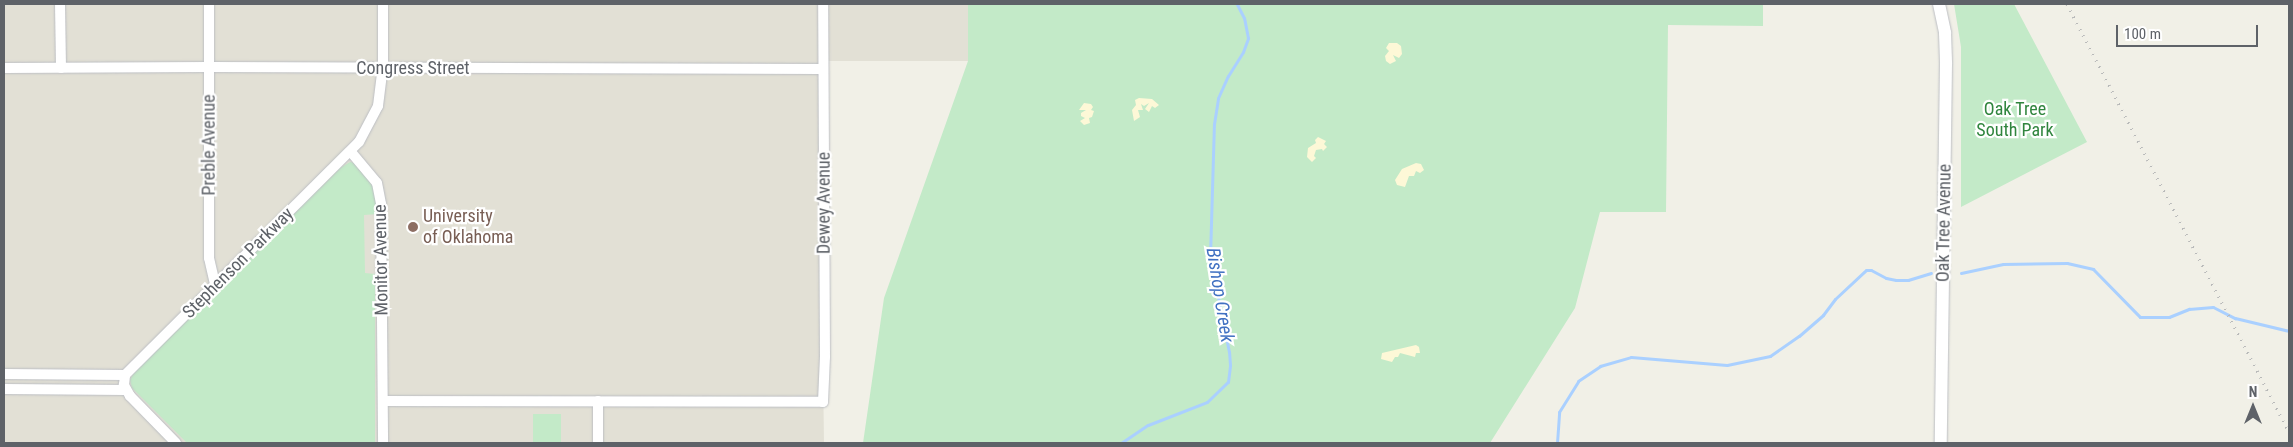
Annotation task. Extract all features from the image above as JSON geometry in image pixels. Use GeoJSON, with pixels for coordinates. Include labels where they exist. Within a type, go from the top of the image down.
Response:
{"type":"FeatureCollection","features":[{"type":"Feature","properties":{"kind":"street"},"geometry":{"type":"LineString","coordinates":[[60,4],[60,68]]}},
{"type":"Feature","properties":{"kind":"street","name":"Preble Avenue"},"geometry":{"type":"LineString","coordinates":[[209,4],[209,258],[215,285]]}},
{"type":"Feature","properties":{"kind":"street"},"geometry":{"type":"LineString","coordinates":[[351,152],[366,132],[378,106],[383,68],[383,4]]}},
{"type":"Feature","properties":{"kind":"street","name":"Dewey Avenue"},"geometry":{"type":"LineString","coordinates":[[598,401],[823,402],[825,347],[823,4]]}},
{"type":"Feature","properties":{"kind":"street","name":"Oak Tree Avenue"},"geometry":{"type":"LineString","coordinates":[[1939,4],[1945,33],[1946,64],[1941,443]]}},
{"type":"Feature","properties":{"kind":"street","name":"Congress Street"},"geometry":{"type":"LineString","coordinates":[[4,68],[823,69]]}},
{"type":"Feature","properties":{"kind":"street","name":"Stephenson Parkway"},"geometry":{"type":"LineString","coordinates":[[125,375],[351,152]]}},
{"type":"Feature","properties":{"kind":"street","name":"Monitor Avenue"},"geometry":{"type":"LineString","coordinates":[[351,152],[377,183],[382,204],[383,443]]}},
{"type":"Feature","properties":{"kind":"street"},"geometry":{"type":"LineString","coordinates":[[4,374],[125,375],[124,385],[126,390],[176,443]]}},
{"type":"Feature","properties":{"kind":"street"},"geometry":{"type":"LineString","coordinates":[[4,389],[126,390]]}},
{"type":"Feature","properties":{"kind":"street"},"geometry":{"type":"LineString","coordinates":[[383,401],[598,401],[598,443]]}},
{"type":"Feature","properties":{"kind":"shaded area","name":"University of Oklahoma"},"geometry":{"type":"Polygon","coordinates":[[[4,4],[968,4],[968,61],[819,61],[824,443],[4,443],[4,4]]]}},
{"type":"Feature","properties":{"kind":"green space"},"geometry":{"type":"Polygon","coordinates":[[[968,4],[1763,4],[1763,26],[1668,25],[1666,212],[1600,212],[1575,308],[1490,443],[863,443],[884,298],[968,61],[968,4]]]}},
{"type":"Feature","properties":{"kind":"green space","name":"Oak Tree South Park"},"geometry":{"type":"Polygon","coordinates":[[[1954,4],[2014,4],[2087,142],[1961,207],[1961,47],[1954,4]]]}},
{"type":"Feature","properties":{"kind":"green space"},"geometry":{"type":"Polygon","coordinates":[[[350,162],[355,163],[374,187],[378,214],[364,215],[365,273],[375,274],[375,443],[187,443],[132,388],[130,380],[133,374],[340,168],[350,162]]]}},
{"type":"Feature","properties":{"kind":"green space"},"geometry":{"type":"Polygon","coordinates":[[[533,414],[561,414],[561,443],[533,443],[533,414]]]}},
{"type":"Feature","properties":{"kind":"sand"},"geometry":{"type":"Polygon","coordinates":[[[1389,43],[1397,43],[1401,46],[1402,54],[1399,58],[1393,55],[1396,61],[1390,64],[1386,61],[1385,56],[1389,51],[1386,48],[1389,43]]]}},
{"type":"Feature","properties":{"kind":"sand"},"geometry":{"type":"Polygon","coordinates":[[[1139,98],[1152,99],[1159,105],[1155,108],[1152,106],[1149,112],[1145,109],[1149,103],[1144,106],[1141,104],[1143,110],[1138,110],[1140,117],[1134,121],[1132,110],[1136,105],[1135,100],[1139,98]]]}},
{"type":"Feature","properties":{"kind":"sand"},"geometry":{"type":"Polygon","coordinates":[[[1084,103],[1091,104],[1093,107],[1091,110],[1094,111],[1092,117],[1089,118],[1090,123],[1084,125],[1080,121],[1085,118],[1081,116],[1081,113],[1086,110],[1079,110],[1084,103]]]}},
{"type":"Feature","properties":{"kind":"sand"},"geometry":{"type":"Polygon","coordinates":[[[1318,137],[1326,141],[1324,144],[1327,147],[1323,151],[1322,149],[1316,150],[1314,156],[1316,158],[1312,162],[1307,157],[1308,148],[1316,143],[1315,140],[1318,137]]]}},
{"type":"Feature","properties":{"kind":"sand"},"geometry":{"type":"Polygon","coordinates":[[[1416,163],[1421,164],[1424,170],[1420,173],[1416,171],[1414,176],[1409,176],[1405,187],[1397,185],[1395,180],[1402,169],[1416,163]]]}},
{"type":"Feature","properties":{"kind":"sand"},"geometry":{"type":"Polygon","coordinates":[[[1416,345],[1419,347],[1420,353],[1416,353],[1415,357],[1400,353],[1392,362],[1381,359],[1382,353],[1416,345]]]}},
{"type":"Feature","properties":{"kind":"waterway","name":"Bishop Creek"},"geometry":{"type":"LineString","coordinates":[[1121,443],[1148,425],[1207,402],[1228,382],[1229,352],[1210,257],[1214,124],[1218,98],[1228,76],[1243,52],[1248,38],[1244,18],[1237,4]]}},
{"type":"Feature","properties":{"kind":"waterway"},"geometry":{"type":"LineString","coordinates":[[1961,273],[2003,264],[2067,263],[2093,269],[2140,317],[2169,317],[2189,309],[2213,307],[2235,318],[2289,331]]}},
{"type":"Feature","properties":{"kind":"waterway"},"geometry":{"type":"LineString","coordinates":[[1557,443],[1559,412],[1578,381],[1600,366],[1631,357],[1727,365],[1770,356],[1799,336],[1823,315],[1835,299],[1866,270],[1871,270],[1886,278],[1896,280],[1908,280],[1931,273]]}},
{"type":"Feature","properties":{"kind":"railway"},"geometry":{"type":"LineString","coordinates":[[2067,4],[2289,432]]}},
{"type":"Feature","properties":{"kind":"place","name":"University of Oklahoma"},"geometry":{"type":"Point","coordinates":[413,227]}}]}
